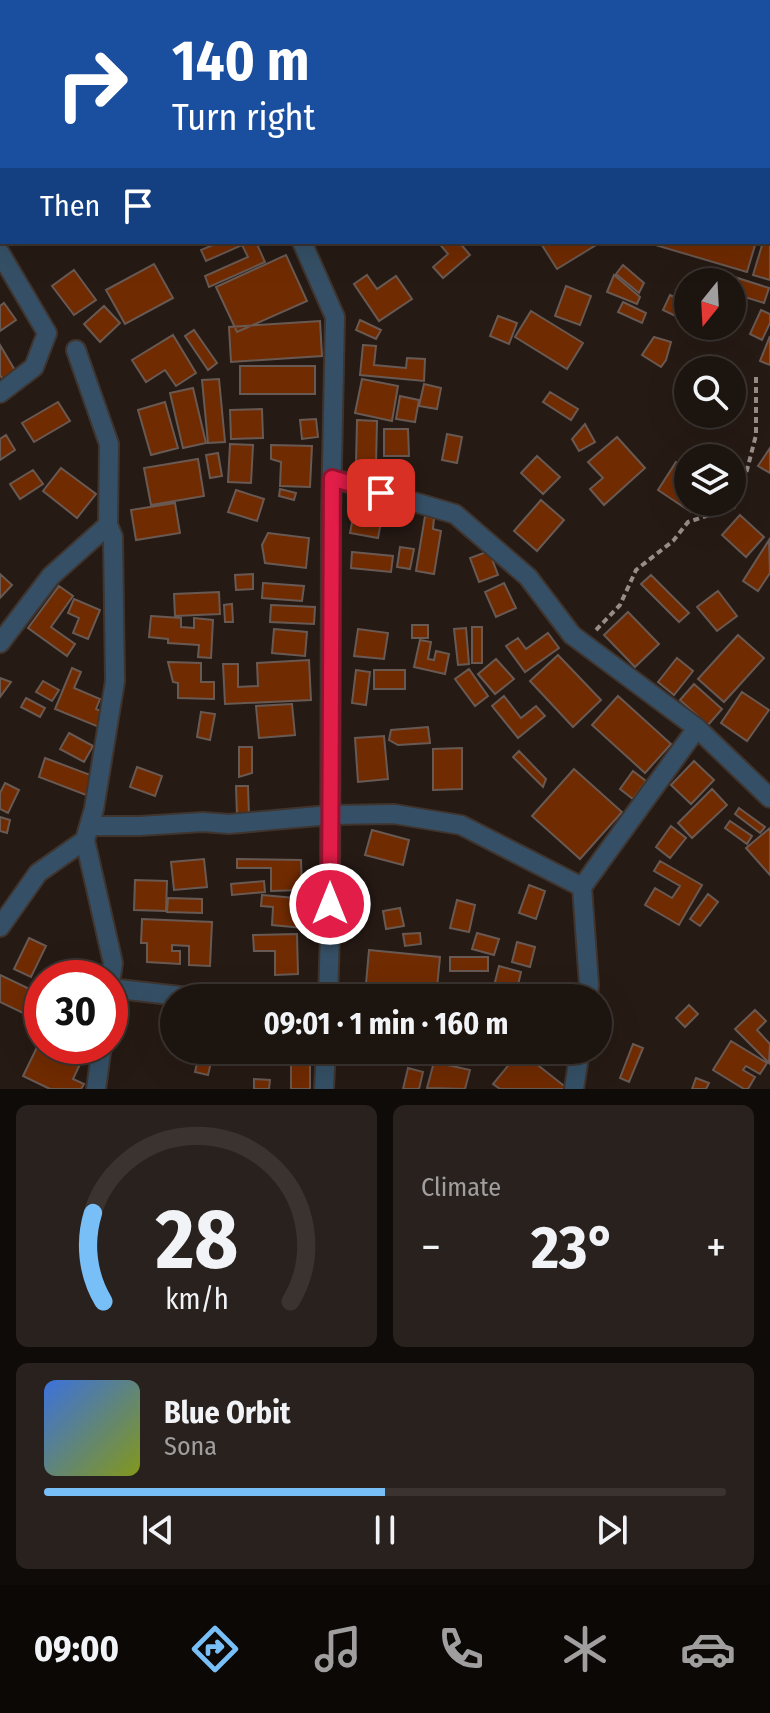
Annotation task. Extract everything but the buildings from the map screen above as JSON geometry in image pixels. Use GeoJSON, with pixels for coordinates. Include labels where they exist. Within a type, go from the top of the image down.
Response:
{"type":"FeatureCollection","features":[{"type":"Feature","properties":{"kind":"street"},"geometry":{"type":"LineString","coordinates":[[303,244],[335,317],[328,984]]}},
{"type":"Feature","properties":{"kind":"street"},"geometry":{"type":"LineString","coordinates":[[0,253],[47,333],[34,367],[0,393]]}},
{"type":"Feature","properties":{"kind":"street"},"geometry":{"type":"LineString","coordinates":[[76,350],[109,444],[108,525],[113,537],[115,681],[94,809],[87,833],[112,960]]}},
{"type":"Feature","properties":{"kind":"street"},"geometry":{"type":"LineString","coordinates":[[332,478],[455,514],[528,577],[572,635],[697,728],[770,798]]}},
{"type":"Feature","properties":{"kind":"street"},"geometry":{"type":"LineString","coordinates":[[0,643],[51,576],[108,525]]}},
{"type":"Feature","properties":{"kind":"street"},"geometry":{"type":"LineString","coordinates":[[589,984],[582,887],[697,728]]}},
{"type":"Feature","properties":{"kind":"street"},"geometry":{"type":"LineString","coordinates":[[0,927],[38,873],[87,833],[139,826],[394,814],[461,825],[582,887]]}},
{"type":"Feature","properties":{"kind":"street"},"geometry":{"type":"LineString","coordinates":[[128,988],[160,993]]}},
{"type":"Feature","properties":{"kind":"street"},"geometry":{"type":"LineString","coordinates":[[96,1089],[99,1064]]}},
{"type":"Feature","properties":{"kind":"street"},"geometry":{"type":"LineString","coordinates":[[324,1089],[325,1064]]}},
{"type":"Feature","properties":{"kind":"street"},"geometry":{"type":"LineString","coordinates":[[574,1089],[578,1064]]}},
{"type":"Feature","properties":{"kind":"path"},"geometry":{"type":"LineString","coordinates":[[584,644],[620,605],[636,570],[673,541],[688,522],[734,507],[756,435],[756,377]]}},
{"type":"Feature","properties":{"kind":"route"},"geometry":{"type":"LineString","coordinates":[[330,904],[332,478],[381,493]]}}]}
